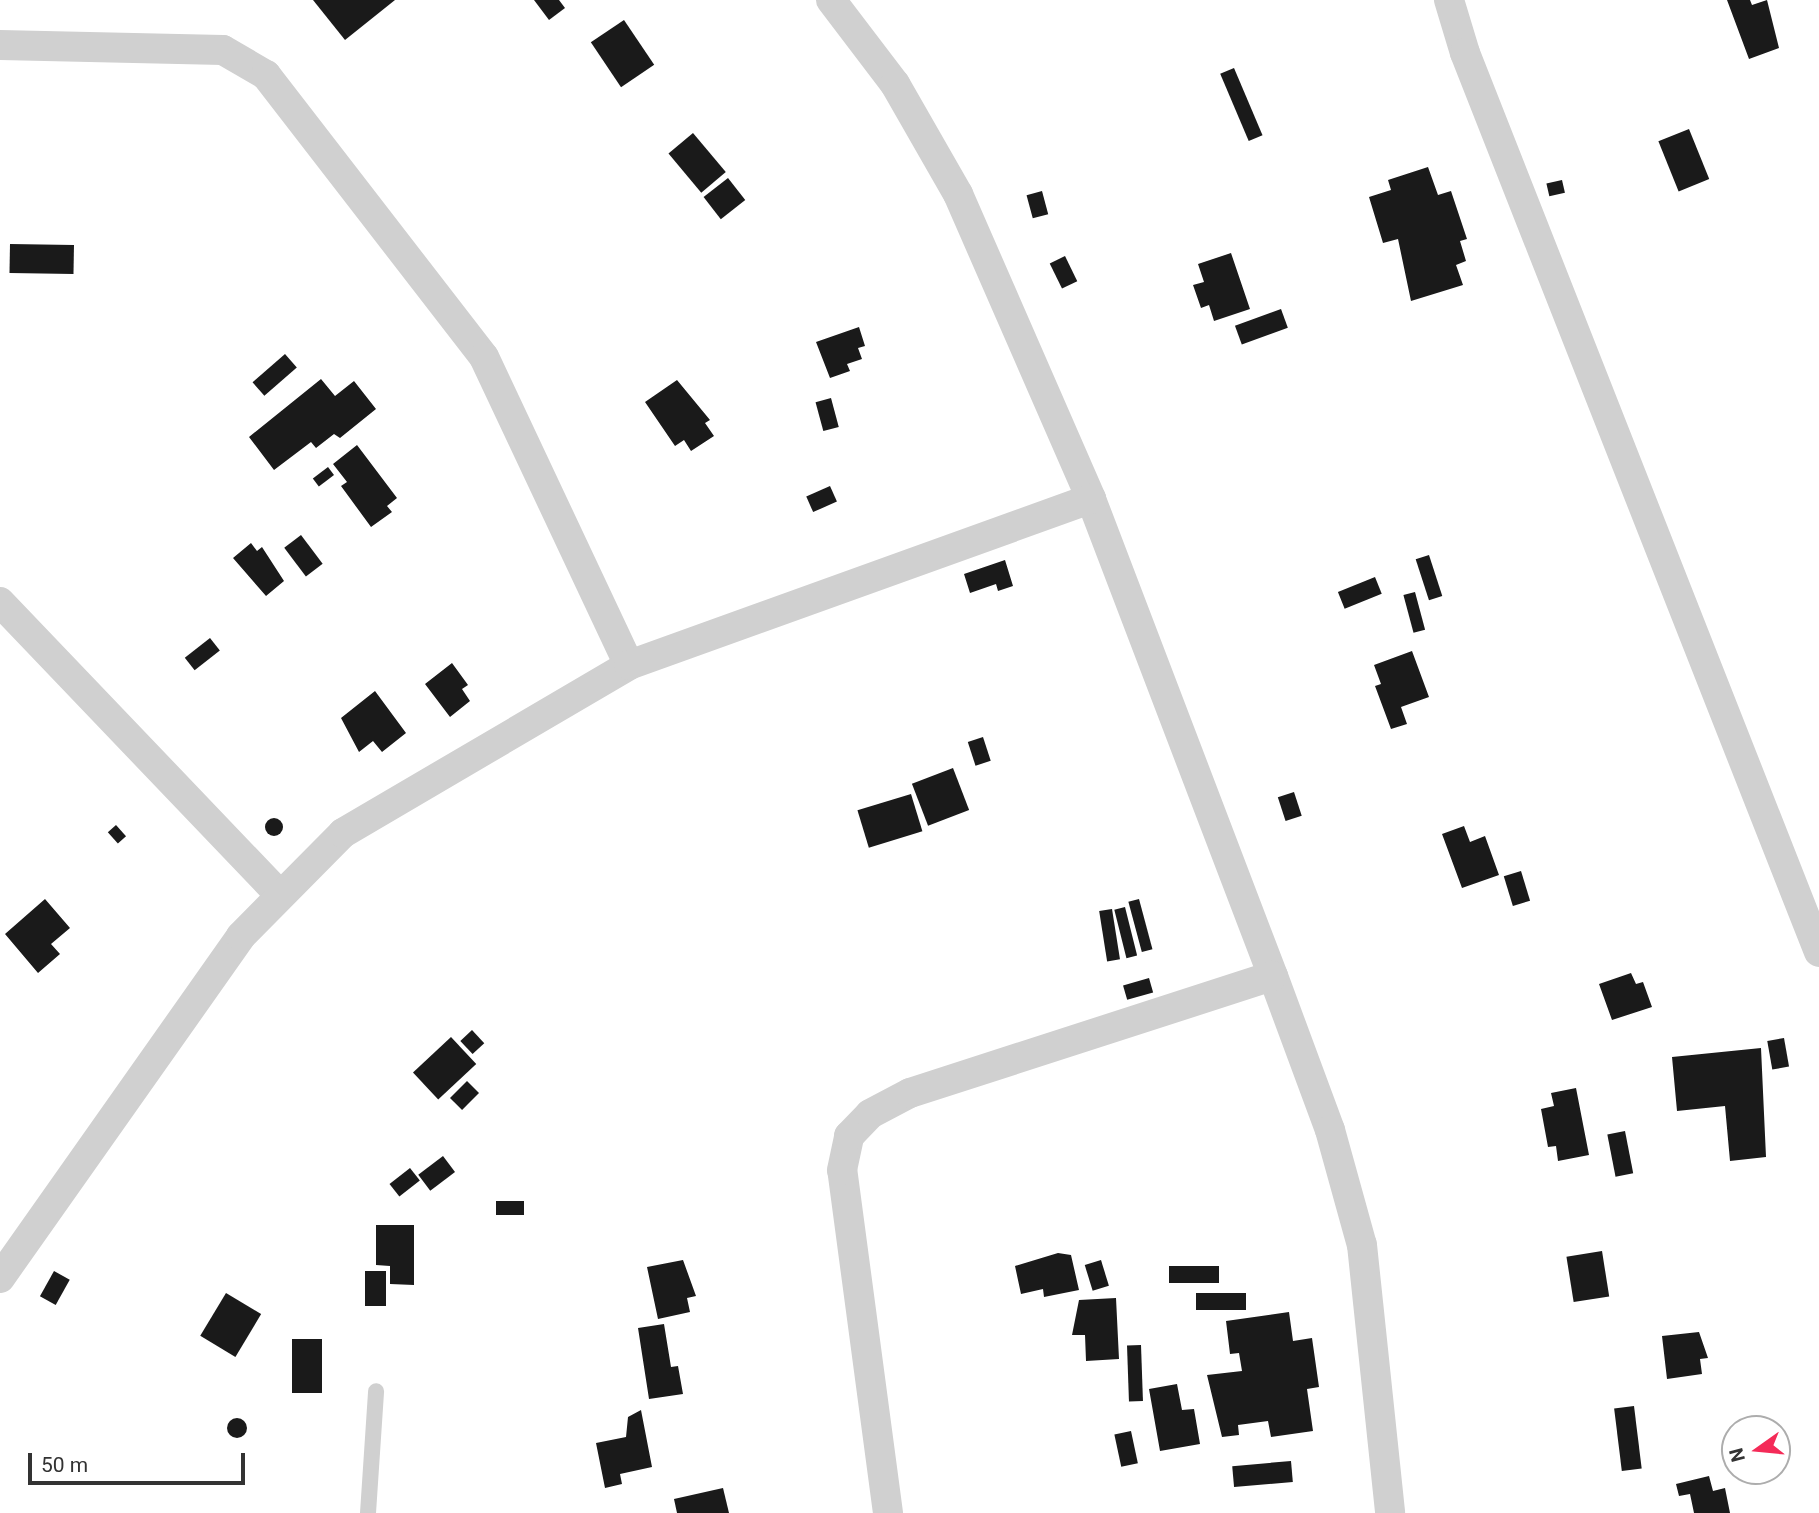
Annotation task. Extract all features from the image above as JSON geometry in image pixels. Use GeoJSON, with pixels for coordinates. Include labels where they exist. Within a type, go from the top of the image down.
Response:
{"type":"FeatureCollection","features":[{"type":"Feature","properties":{"kind":"street"},"geometry":{"type":"LineString","coordinates":[[831,0],[895,84],[958,194],[1091,499],[1330,1130],[1362,1245],[1390,1513]]}},
{"type":"Feature","properties":{"kind":"street"},"geometry":{"type":"LineString","coordinates":[[1449,0],[1465,53],[1819,952]]}},
{"type":"Feature","properties":{"kind":"street"},"geometry":{"type":"LineString","coordinates":[[0,45],[223,50],[266,75],[484,357],[629,665]]}},
{"type":"Feature","properties":{"kind":"street"},"geometry":{"type":"LineString","coordinates":[[0,1279],[240,936],[278,892],[343,833],[629,665],[1091,499]]}},
{"type":"Feature","properties":{"kind":"street"},"geometry":{"type":"LineString","coordinates":[[0,602],[278,892]]}},
{"type":"Feature","properties":{"kind":"street"},"geometry":{"type":"LineString","coordinates":[[888,1513],[842,1170],[849,1136],[870,1114],[910,1093],[1273,976]]}},
{"type":"Feature","properties":{"kind":"lane"},"geometry":{"type":"LineString","coordinates":[[368,1513],[376,1391]]}},
{"type":"Feature","properties":{"kind":"building"},"geometry":{"type":"Polygon","coordinates":[[[313,0],[395,0],[345,40],[313,0]]]}},
{"type":"Feature","properties":{"kind":"building"},"geometry":{"type":"Polygon","coordinates":[[[534,0],[559,0],[565,8],[549,20],[534,0]]]}},
{"type":"Feature","properties":{"kind":"building"},"geometry":{"type":"Polygon","coordinates":[[[1727,0],[1750,0],[1752,5],[1767,0],[1779,48],[1749,59],[1727,0]]]}},
{"type":"Feature","properties":{"kind":"building"},"geometry":{"type":"Polygon","coordinates":[[[624,20],[654,65],[621,87],[591,42],[624,20]]]}},
{"type":"Feature","properties":{"kind":"building"},"geometry":{"type":"Polygon","coordinates":[[[1234,68],[1263,135],[1249,141],[1220,74],[1234,68]]]}},
{"type":"Feature","properties":{"kind":"building"},"geometry":{"type":"Polygon","coordinates":[[[1689,129],[1709,179],[1679,191],[1658,141],[1689,129]]]}},
{"type":"Feature","properties":{"kind":"building"},"geometry":{"type":"Polygon","coordinates":[[[693,133],[726,172],[701,193],[668,154],[693,133]]]}},
{"type":"Feature","properties":{"kind":"building"},"geometry":{"type":"Polygon","coordinates":[[[1428,167],[1438,195],[1451,191],[1467,239],[1460,241],[1466,261],[1456,265],[1463,285],[1411,301],[1398,239],[1383,243],[1369,197],[1391,190],[1388,180],[1428,167]]]}},
{"type":"Feature","properties":{"kind":"building"},"geometry":{"type":"Polygon","coordinates":[[[728,178],[745,200],[721,219],[704,197],[728,178]]]}},
{"type":"Feature","properties":{"kind":"building"},"geometry":{"type":"Polygon","coordinates":[[[1562,180],[1565,193],[1549,196],[1546,184],[1562,180]]]}},
{"type":"Feature","properties":{"kind":"building"},"geometry":{"type":"Polygon","coordinates":[[[1042,191],[1048,214],[1033,218],[1027,195],[1042,191]]]}},
{"type":"Feature","properties":{"kind":"building"},"geometry":{"type":"Polygon","coordinates":[[[10,244],[74,245],[73,274],[9,273],[10,244]]]}},
{"type":"Feature","properties":{"kind":"building"},"geometry":{"type":"Polygon","coordinates":[[[1231,253],[1250,309],[1214,321],[1209,305],[1201,308],[1193,285],[1204,282],[1198,264],[1231,253]]]}},
{"type":"Feature","properties":{"kind":"building"},"geometry":{"type":"Polygon","coordinates":[[[1065,256],[1077,281],[1062,289],[1050,263],[1065,256]]]}},
{"type":"Feature","properties":{"kind":"building"},"geometry":{"type":"Polygon","coordinates":[[[1281,309],[1288,328],[1242,345],[1235,326],[1281,309]]]}},
{"type":"Feature","properties":{"kind":"building"},"geometry":{"type":"Polygon","coordinates":[[[859,327],[865,346],[858,348],[862,359],[847,364],[850,371],[830,378],[816,342],[859,327]]]}},
{"type":"Feature","properties":{"kind":"building"},"geometry":{"type":"Polygon","coordinates":[[[285,354],[297,368],[264,396],[253,382],[285,354]]]}},
{"type":"Feature","properties":{"kind":"building"},"geometry":{"type":"Polygon","coordinates":[[[321,379],[335,396],[354,381],[376,409],[340,438],[334,434],[316,448],[311,442],[274,470],[249,437],[321,379]]]}},
{"type":"Feature","properties":{"kind":"building"},"geometry":{"type":"Polygon","coordinates":[[[677,380],[710,420],[705,423],[714,436],[691,451],[684,440],[675,446],[645,402],[677,380]]]}},
{"type":"Feature","properties":{"kind":"building"},"geometry":{"type":"Polygon","coordinates":[[[831,398],[839,427],[823,431],[816,402],[831,398]]]}},
{"type":"Feature","properties":{"kind":"building"},"geometry":{"type":"Polygon","coordinates":[[[357,445],[397,498],[387,506],[392,512],[371,527],[341,486],[347,482],[333,464],[357,445]]]}},
{"type":"Feature","properties":{"kind":"building"},"geometry":{"type":"Polygon","coordinates":[[[328,467],[334,475],[319,486],[313,478],[328,467]]]}},
{"type":"Feature","properties":{"kind":"building"},"geometry":{"type":"Polygon","coordinates":[[[830,486],[837,502],[813,512],[806,497],[830,486]]]}},
{"type":"Feature","properties":{"kind":"building"},"geometry":{"type":"Polygon","coordinates":[[[301,535],[323,564],[306,576],[284,548],[301,535]]]}},
{"type":"Feature","properties":{"kind":"building"},"geometry":{"type":"Polygon","coordinates":[[[251,543],[257,551],[262,547],[284,581],[266,596],[233,558],[251,543]]]}},
{"type":"Feature","properties":{"kind":"building"},"geometry":{"type":"Polygon","coordinates":[[[1429,555],[1442,596],[1429,600],[1416,559],[1429,555]]]}},
{"type":"Feature","properties":{"kind":"building"},"geometry":{"type":"Polygon","coordinates":[[[1005,560],[1013,586],[998,591],[996,584],[970,593],[964,574],[1005,560]]]}},
{"type":"Feature","properties":{"kind":"building"},"geometry":{"type":"Polygon","coordinates":[[[1375,577],[1382,594],[1345,609],[1338,592],[1375,577]]]}},
{"type":"Feature","properties":{"kind":"building"},"geometry":{"type":"Polygon","coordinates":[[[1415,592],[1425,630],[1414,633],[1403,595],[1415,592]]]}},
{"type":"Feature","properties":{"kind":"building"},"geometry":{"type":"Polygon","coordinates":[[[210,638],[220,651],[195,670],[185,658],[210,638]]]}},
{"type":"Feature","properties":{"kind":"building"},"geometry":{"type":"Polygon","coordinates":[[[1412,651],[1429,697],[1401,707],[1407,724],[1391,729],[1375,686],[1381,684],[1374,665],[1412,651]]]}},
{"type":"Feature","properties":{"kind":"building"},"geometry":{"type":"Polygon","coordinates":[[[452,663],[468,685],[462,689],[470,701],[450,717],[425,684],[452,663]]]}},
{"type":"Feature","properties":{"kind":"building"},"geometry":{"type":"Polygon","coordinates":[[[375,691],[406,733],[382,752],[373,741],[359,752],[341,718],[375,691]]]}},
{"type":"Feature","properties":{"kind":"building"},"geometry":{"type":"Polygon","coordinates":[[[983,737],[991,761],[976,766],[968,742],[983,737]]]}},
{"type":"Feature","properties":{"kind":"building"},"geometry":{"type":"Polygon","coordinates":[[[953,768],[969,810],[928,826],[912,784],[953,768]]]}},
{"type":"Feature","properties":{"kind":"building"},"geometry":{"type":"Polygon","coordinates":[[[1294,792],[1302,816],[1286,821],[1278,797],[1294,792]]]}},
{"type":"Feature","properties":{"kind":"building"},"geometry":{"type":"Polygon","coordinates":[[[911,794],[922,831],[869,848],[857,810],[911,794]]]}},
{"type":"Feature","properties":{"kind":"building"},"geometry":{"type":"Polygon","coordinates":[[[274,818],[280,821],[283,827],[280,833],[274,836],[268,833],[265,827],[268,821],[274,818]]]}},
{"type":"Feature","properties":{"kind":"building"},"geometry":{"type":"Polygon","coordinates":[[[116,825],[126,836],[118,844],[108,832],[116,825]]]}},
{"type":"Feature","properties":{"kind":"building"},"geometry":{"type":"Polygon","coordinates":[[[1464,826],[1470,842],[1485,836],[1499,875],[1462,888],[1442,834],[1464,826]]]}},
{"type":"Feature","properties":{"kind":"building"},"geometry":{"type":"Polygon","coordinates":[[[1521,871],[1530,901],[1513,906],[1504,876],[1521,871]]]}},
{"type":"Feature","properties":{"kind":"building"},"geometry":{"type":"Polygon","coordinates":[[[45,899],[70,928],[51,944],[60,954],[38,973],[5,934],[45,899]]]}},
{"type":"Feature","properties":{"kind":"building"},"geometry":{"type":"Polygon","coordinates":[[[1139,899],[1152,949],[1142,952],[1128,902],[1139,899]]]}},
{"type":"Feature","properties":{"kind":"building"},"geometry":{"type":"Polygon","coordinates":[[[1125,907],[1137,956],[1126,958],[1114,910],[1125,907]]]}},
{"type":"Feature","properties":{"kind":"building"},"geometry":{"type":"Polygon","coordinates":[[[1112,909],[1120,959],[1107,961],[1099,911],[1112,909]]]}},
{"type":"Feature","properties":{"kind":"building"},"geometry":{"type":"Polygon","coordinates":[[[1631,973],[1636,984],[1643,982],[1652,1007],[1612,1020],[1599,984],[1631,973]]]}},
{"type":"Feature","properties":{"kind":"building"},"geometry":{"type":"Polygon","coordinates":[[[1149,978],[1153,992],[1127,1000],[1123,985],[1149,978]]]}},
{"type":"Feature","properties":{"kind":"building"},"geometry":{"type":"Polygon","coordinates":[[[472,1030],[484,1043],[473,1054],[460,1041],[472,1030]]]}},
{"type":"Feature","properties":{"kind":"building"},"geometry":{"type":"Polygon","coordinates":[[[451,1037],[476,1064],[438,1100],[413,1072],[451,1037]]]}},
{"type":"Feature","properties":{"kind":"building"},"geometry":{"type":"Polygon","coordinates":[[[1784,1038],[1789,1067],[1772,1070],[1767,1041],[1784,1038]]]}},
{"type":"Feature","properties":{"kind":"building"},"geometry":{"type":"Polygon","coordinates":[[[1761,1048],[1766,1157],[1730,1161],[1725,1106],[1677,1111],[1672,1057],[1761,1048]]]}},
{"type":"Feature","properties":{"kind":"building"},"geometry":{"type":"Polygon","coordinates":[[[467,1081],[479,1093],[462,1110],[450,1098],[467,1081]]]}},
{"type":"Feature","properties":{"kind":"building"},"geometry":{"type":"Polygon","coordinates":[[[1576,1088],[1589,1155],[1558,1161],[1556,1146],[1548,1147],[1541,1109],[1554,1106],[1551,1093],[1576,1088]]]}},
{"type":"Feature","properties":{"kind":"building"},"geometry":{"type":"Polygon","coordinates":[[[1625,1131],[1633,1173],[1616,1177],[1607,1134],[1625,1131]]]}},
{"type":"Feature","properties":{"kind":"building"},"geometry":{"type":"Polygon","coordinates":[[[443,1156],[455,1172],[430,1191],[418,1175],[443,1156]]]}},
{"type":"Feature","properties":{"kind":"building"},"geometry":{"type":"Polygon","coordinates":[[[410,1168],[420,1181],[399,1197],[390,1184],[410,1168]]]}},
{"type":"Feature","properties":{"kind":"building"},"geometry":{"type":"Polygon","coordinates":[[[496,1201],[524,1201],[524,1215],[496,1215],[496,1201]]]}},
{"type":"Feature","properties":{"kind":"building"},"geometry":{"type":"Polygon","coordinates":[[[376,1225],[414,1225],[414,1285],[390,1284],[390,1266],[376,1265],[376,1225]]]}},
{"type":"Feature","properties":{"kind":"building"},"geometry":{"type":"Polygon","coordinates":[[[1602,1251],[1609,1296],[1574,1302],[1566,1257],[1602,1251]]]}},
{"type":"Feature","properties":{"kind":"building"},"geometry":{"type":"Polygon","coordinates":[[[1058,1253],[1071,1255],[1079,1290],[1044,1297],[1043,1289],[1021,1294],[1015,1266],[1058,1253]]]}},
{"type":"Feature","properties":{"kind":"building"},"geometry":{"type":"Polygon","coordinates":[[[683,1260],[696,1296],[687,1298],[690,1312],[658,1319],[647,1267],[683,1260]]]}},
{"type":"Feature","properties":{"kind":"building"},"geometry":{"type":"Polygon","coordinates":[[[1101,1260],[1109,1286],[1093,1291],[1085,1265],[1101,1260]]]}},
{"type":"Feature","properties":{"kind":"building"},"geometry":{"type":"Polygon","coordinates":[[[1169,1266],[1219,1266],[1219,1283],[1169,1283],[1169,1266]]]}},
{"type":"Feature","properties":{"kind":"building"},"geometry":{"type":"Polygon","coordinates":[[[54,1271],[70,1280],[56,1305],[40,1296],[54,1271]]]}},
{"type":"Feature","properties":{"kind":"building"},"geometry":{"type":"Polygon","coordinates":[[[365,1271],[386,1271],[386,1306],[365,1306],[365,1271]]]}},
{"type":"Feature","properties":{"kind":"building"},"geometry":{"type":"Polygon","coordinates":[[[226,1293],[261,1314],[235,1357],[200,1336],[226,1293]]]}},
{"type":"Feature","properties":{"kind":"building"},"geometry":{"type":"Polygon","coordinates":[[[1196,1293],[1246,1293],[1246,1310],[1196,1310],[1196,1293]]]}},
{"type":"Feature","properties":{"kind":"building"},"geometry":{"type":"Polygon","coordinates":[[[1116,1298],[1119,1359],[1086,1361],[1085,1335],[1072,1335],[1079,1300],[1116,1298]]]}},
{"type":"Feature","properties":{"kind":"building"},"geometry":{"type":"Polygon","coordinates":[[[1289,1312],[1293,1341],[1312,1338],[1319,1387],[1307,1389],[1313,1431],[1271,1437],[1268,1421],[1238,1425],[1239,1435],[1222,1437],[1207,1375],[1242,1371],[1239,1353],[1230,1354],[1226,1321],[1289,1312]]]}},
{"type":"Feature","properties":{"kind":"building"},"geometry":{"type":"Polygon","coordinates":[[[664,1324],[671,1367],[678,1366],[683,1394],[649,1399],[638,1328],[664,1324]]]}},
{"type":"Feature","properties":{"kind":"building"},"geometry":{"type":"Polygon","coordinates":[[[1699,1332],[1708,1358],[1700,1359],[1702,1374],[1667,1379],[1662,1336],[1699,1332]]]}},
{"type":"Feature","properties":{"kind":"building"},"geometry":{"type":"Polygon","coordinates":[[[292,1339],[322,1339],[322,1393],[292,1393],[292,1339]]]}},
{"type":"Feature","properties":{"kind":"building"},"geometry":{"type":"Polygon","coordinates":[[[1127,1345],[1141,1345],[1143,1401],[1129,1401],[1127,1345]]]}},
{"type":"Feature","properties":{"kind":"building"},"geometry":{"type":"Polygon","coordinates":[[[1177,1384],[1182,1410],[1194,1409],[1200,1444],[1160,1451],[1149,1389],[1177,1384]]]}},
{"type":"Feature","properties":{"kind":"building"},"geometry":{"type":"Polygon","coordinates":[[[1634,1406],[1642,1469],[1622,1471],[1614,1408],[1634,1406]]]}},
{"type":"Feature","properties":{"kind":"building"},"geometry":{"type":"Polygon","coordinates":[[[641,1410],[652,1467],[620,1474],[622,1484],[605,1488],[596,1443],[626,1437],[628,1417],[641,1410]]]}},
{"type":"Feature","properties":{"kind":"building"},"geometry":{"type":"Polygon","coordinates":[[[237,1418],[244,1421],[247,1428],[244,1435],[237,1438],[230,1435],[227,1428],[230,1421],[237,1418]]]}},
{"type":"Feature","properties":{"kind":"building"},"geometry":{"type":"Polygon","coordinates":[[[1131,1431],[1138,1463],[1121,1467],[1114,1435],[1131,1431]]]}},
{"type":"Feature","properties":{"kind":"building"},"geometry":{"type":"Polygon","coordinates":[[[1291,1461],[1293,1482],[1234,1487],[1232,1466],[1291,1461]]]}},
{"type":"Feature","properties":{"kind":"building"},"geometry":{"type":"Polygon","coordinates":[[[1709,1476],[1713,1491],[1725,1488],[1730,1513],[1694,1513],[1690,1494],[1679,1496],[1676,1484],[1709,1476]]]}},
{"type":"Feature","properties":{"kind":"building"},"geometry":{"type":"Polygon","coordinates":[[[723,1488],[729,1513],[677,1513],[674,1499],[723,1488]]]}}]}
